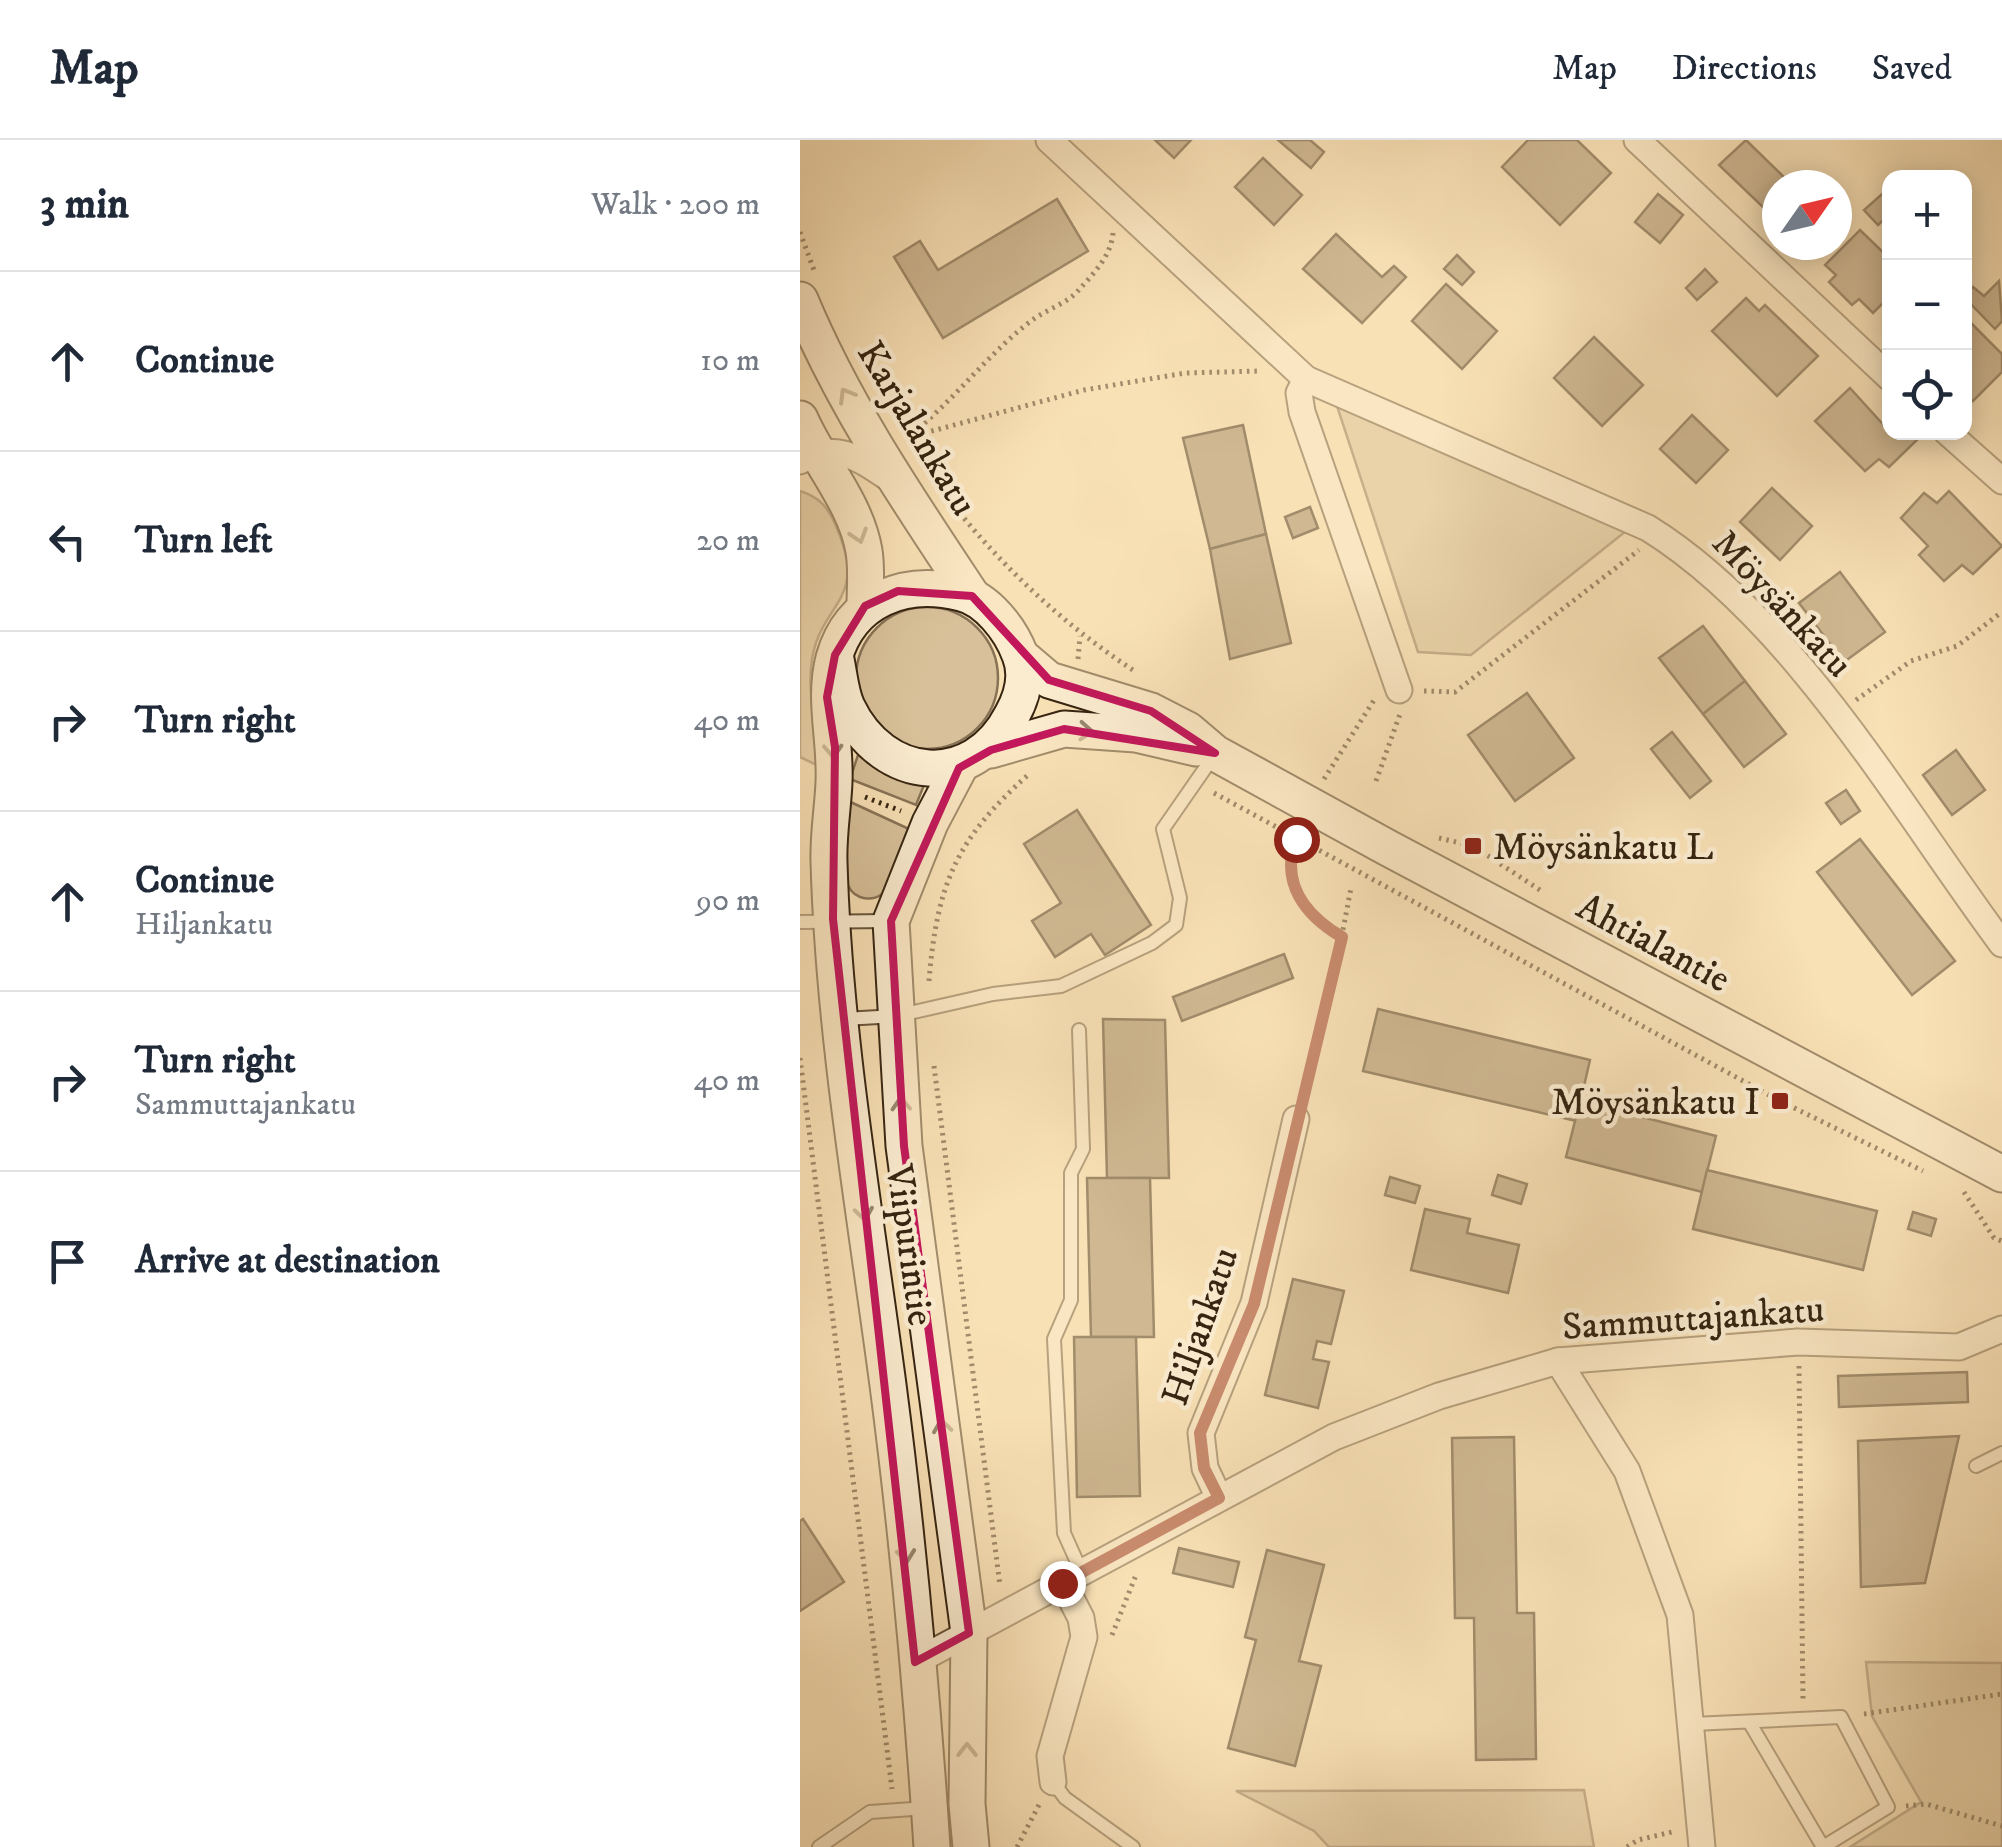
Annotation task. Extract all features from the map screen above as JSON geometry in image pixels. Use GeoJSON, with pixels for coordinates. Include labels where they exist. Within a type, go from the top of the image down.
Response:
{"type":"FeatureCollection","features":[{"type":"Feature","properties":{"kind":"main road","name":"Karjalankatu"},"geometry":{"type":"LineString","coordinates":[[810,291],[841,387],[897,484],[972,596]]}},
{"type":"Feature","properties":{"kind":"main road"},"geometry":{"type":"LineString","coordinates":[[800,418],[807,457],[846,501],[864,551],[865,606],[835,655],[847,706],[868,738],[898,760],[924,770],[958,768],[991,750],[1018,705],[1024,683],[1022,658],[1003,624],[972,596],[926,587],[898,591],[865,606]]}},
{"type":"Feature","properties":{"kind":"main road","name":"Viipurintie"},"geometry":{"type":"LineString","coordinates":[[835,655],[827,697],[835,748],[829,858],[816,921],[841,1020],[889,1390],[915,1662],[913,1809],[932,1847]]}},
{"type":"Feature","properties":{"kind":"main road","name":"Ahtialantie"},"geometry":{"type":"LineString","coordinates":[[1022,658],[1048,680],[1151,711],[1188,730],[1216,753],[2002,1174]]}},
{"type":"Feature","properties":{"kind":"main road","name":"Ahtialantie"},"geometry":{"type":"LineString","coordinates":[[991,750],[1064,729],[1136,734],[1216,753]]}},
{"type":"Feature","properties":{"kind":"main road","name":"Viipurintie"},"geometry":{"type":"LineString","coordinates":[[958,768],[930,823],[891,921],[911,1011],[904,1146],[969,1633],[967,1787],[971,1847]]}},
{"type":"Feature","properties":{"kind":"street","name":"Möysänkatu"},"geometry":{"type":"LineString","coordinates":[[1049,140],[1298,371],[1653,532],[1692,556],[1743,604],[1836,714],[2002,944]]}},
{"type":"Feature","properties":{"kind":"street"},"geometry":{"type":"LineString","coordinates":[[1637,140],[1882,370]]}},
{"type":"Feature","properties":{"kind":"street"},"geometry":{"type":"LineString","coordinates":[[1298,371],[1302,412],[1399,690]]}},
{"type":"Feature","properties":{"kind":"street"},"geometry":{"type":"LineString","coordinates":[[1957,440],[2002,481]]}},
{"type":"Feature","properties":{"kind":"street"},"geometry":{"type":"LineString","coordinates":[[807,457],[839,450],[897,484]]}},
{"type":"Feature","properties":{"kind":"street","name":"Hiljankatu"},"geometry":{"type":"LineString","coordinates":[[1219,1498],[1204,1468],[1200,1433],[1254,1304],[1296,1119]]}},
{"type":"Feature","properties":{"kind":"street","name":"Sammuttajankatu"},"geometry":{"type":"LineString","coordinates":[[915,1662],[1334,1437],[1439,1396],[1558,1361],[1798,1342],[1959,1347],[2002,1329]]}},
{"type":"Feature","properties":{"kind":"street"},"geometry":{"type":"LineString","coordinates":[[1558,1361],[1627,1471],[1680,1615],[1693,1724],[1693,1838]]}},
{"type":"Feature","properties":{"kind":"street"},"geometry":{"type":"LineString","coordinates":[[1052,1782],[1050,1756],[1084,1637],[1072,1577]]}},
{"type":"Feature","properties":{"kind":"lane"},"geometry":{"type":"LineString","coordinates":[[841,1020],[1061,986],[1152,944],[1176,925],[1180,898],[1164,829],[1216,753]]}},
{"type":"Feature","properties":{"kind":"lane"},"geometry":{"type":"LineString","coordinates":[[816,921],[891,921]]}},
{"type":"Feature","properties":{"kind":"lane"},"geometry":{"type":"LineString","coordinates":[[1072,1577],[1064,1534],[1054,1339],[1072,1300],[1071,1173],[1083,1149],[1079,1030]]}},
{"type":"Feature","properties":{"kind":"lane"},"geometry":{"type":"LineString","coordinates":[[1976,1466],[2002,1453]]}},
{"type":"Feature","properties":{"kind":"lane"},"geometry":{"type":"LineString","coordinates":[[1693,1724],[1751,1725],[1841,1717],[1888,1807],[1823,1847],[1751,1725]]}},
{"type":"Feature","properties":{"kind":"lane"},"geometry":{"type":"LineString","coordinates":[[1052,1782],[1065,1798],[1133,1847]]}},
{"type":"Feature","properties":{"kind":"lane"},"geometry":{"type":"LineString","coordinates":[[827,1844],[870,1812],[913,1809]]}},
{"type":"Feature","properties":{"kind":"path"},"geometry":{"type":"LineString","coordinates":[[906,438],[937,415],[968,378],[1032,320],[1073,296],[1094,272],[1113,240],[1114,200]]}},
{"type":"Feature","properties":{"kind":"path"},"geometry":{"type":"LineString","coordinates":[[800,232],[810,291]]}},
{"type":"Feature","properties":{"kind":"path"},"geometry":{"type":"LineString","coordinates":[[906,438],[1084,390],[1186,373],[1298,371]]}},
{"type":"Feature","properties":{"kind":"path"},"geometry":{"type":"LineString","coordinates":[[898,424],[916,453]]}},
{"type":"Feature","properties":{"kind":"path"},"geometry":{"type":"LineString","coordinates":[[947,497],[980,539],[1080,636],[1145,678]]}},
{"type":"Feature","properties":{"kind":"path"},"geometry":{"type":"LineString","coordinates":[[1324,779],[1379,692],[1455,692],[1631,560],[1653,532]]}},
{"type":"Feature","properties":{"kind":"path"},"geometry":{"type":"LineString","coordinates":[[1836,714],[1911,660],[1956,646],[2002,612]]}},
{"type":"Feature","properties":{"kind":"path"},"geometry":{"type":"LineString","coordinates":[[1376,782],[1400,718],[1399,690]]}},
{"type":"Feature","properties":{"kind":"path"},"geometry":{"type":"LineString","coordinates":[[911,1011],[942,897],[964,842],[1002,799],[1042,764]]}},
{"type":"Feature","properties":{"kind":"path"},"geometry":{"type":"LineString","coordinates":[[1308,770],[1341,788]]}},
{"type":"Feature","properties":{"kind":"path"},"geometry":{"type":"LineString","coordinates":[[834,784],[930,823]]}},
{"type":"Feature","properties":{"kind":"path"},"geometry":{"type":"LineString","coordinates":[[1196,784],[1780,1101],[1931,1175]]}},
{"type":"Feature","properties":{"kind":"path"},"geometry":{"type":"LineString","coordinates":[[1426,834],[1473,846],[1546,896]]}},
{"type":"Feature","properties":{"kind":"path"},"geometry":{"type":"LineString","coordinates":[[1296,839],[1288,859],[1294,891],[1316,922],[1342,937]]}},
{"type":"Feature","properties":{"kind":"path"},"geometry":{"type":"LineString","coordinates":[[1296,1119],[1326,1013],[1351,888]]}},
{"type":"Feature","properties":{"kind":"path"},"geometry":{"type":"LineString","coordinates":[[800,1058],[861,1564],[913,1809]]}},
{"type":"Feature","properties":{"kind":"path"},"geometry":{"type":"LineString","coordinates":[[934,1066],[1004,1612]]}},
{"type":"Feature","properties":{"kind":"path"},"geometry":{"type":"LineString","coordinates":[[1947,1183],[1964,1192],[1994,1238],[2002,1242]]}},
{"type":"Feature","properties":{"kind":"path"},"geometry":{"type":"LineString","coordinates":[[1798,1342],[1803,1718]]}},
{"type":"Feature","properties":{"kind":"path"},"geometry":{"type":"LineString","coordinates":[[1841,1717],[2002,1694]]}},
{"type":"Feature","properties":{"kind":"path"},"geometry":{"type":"LineString","coordinates":[[1017,1847],[1052,1782]]}},
{"type":"Feature","properties":{"kind":"path"},"geometry":{"type":"LineString","coordinates":[[1888,1807],[1926,1804],[2002,1826]]}},
{"type":"Feature","properties":{"kind":"path"},"geometry":{"type":"LineString","coordinates":[[1627,1847],[1638,1840],[1693,1838]]}},
{"type":"Feature","properties":{"kind":"highlighted area"},"geometry":{"type":"Polygon","coordinates":[[[898,591],[972,596],[1049,680],[1151,711],[1215,753],[1064,729],[991,750],[959,768],[891,921],[904,1146],[969,1633],[915,1662],[833,919],[835,747],[827,697],[835,655],[865,606],[898,591]]]}},
{"type":"Feature","properties":{"kind":"shaded area"},"geometry":{"type":"Polygon","coordinates":[[[1335,400],[1626,531],[1471,655],[1418,652],[1335,400]]]}},
{"type":"Feature","properties":{"kind":"shaded area"},"geometry":{"type":"Polygon","coordinates":[[[800,491],[813,496],[830,513],[845,552],[848,573],[845,588],[815,646],[811,668],[812,705],[823,768],[800,757],[800,491]]]}},
{"type":"Feature","properties":{"kind":"shaded area"},"geometry":{"type":"Polygon","coordinates":[[[927,607],[954,612],[977,628],[993,651],[998,678],[993,705],[977,728],[954,744],[927,749],[900,744],[877,728],[861,705],[856,678],[861,651],[877,628],[900,612],[927,607]]]}},
{"type":"Feature","properties":{"kind":"shaded area"},"geometry":{"type":"Polygon","coordinates":[[[858,755],[901,780],[924,785],[916,805],[850,779],[858,755]]]}},
{"type":"Feature","properties":{"kind":"shaded area"},"geometry":{"type":"Polygon","coordinates":[[[844,799],[909,829],[895,876],[881,895],[872,898],[855,894],[847,882],[844,799]]]}},
{"type":"Feature","properties":{"kind":"shaded area"},"geometry":{"type":"Polygon","coordinates":[[[1866,1662],[2002,1663],[2002,1847],[1850,1847],[1921,1802],[1872,1716],[1866,1662]]]}},
{"type":"Feature","properties":{"kind":"shaded area"},"geometry":{"type":"Polygon","coordinates":[[[1584,1790],[1594,1847],[1329,1847],[1314,1831],[1236,1791],[1584,1790]]]}},
{"type":"Feature","properties":{"kind":"building"},"geometry":{"type":"Polygon","coordinates":[[[1155,140],[1191,140],[1174,158],[1155,140]]]}},
{"type":"Feature","properties":{"kind":"building"},"geometry":{"type":"Polygon","coordinates":[[[1278,140],[1310,140],[1324,152],[1311,168],[1278,140]]]}},
{"type":"Feature","properties":{"kind":"building"},"geometry":{"type":"Polygon","coordinates":[[[1528,140],[1577,140],[1611,173],[1560,225],[1502,167],[1528,140]]]}},
{"type":"Feature","properties":{"kind":"building"},"geometry":{"type":"Polygon","coordinates":[[[1746,140],[1777,170],[1762,170],[1762,206],[1719,165],[1746,140]]]}},
{"type":"Feature","properties":{"kind":"building"},"geometry":{"type":"Polygon","coordinates":[[[1263,158],[1302,195],[1274,225],[1235,187],[1263,158]]]}},
{"type":"Feature","properties":{"kind":"building"},"geometry":{"type":"Polygon","coordinates":[[[1658,194],[1683,215],[1660,243],[1635,222],[1658,194]]]}},
{"type":"Feature","properties":{"kind":"building"},"geometry":{"type":"Polygon","coordinates":[[[1882,194],[1882,221],[1878,225],[1864,210],[1882,194]]]}},
{"type":"Feature","properties":{"kind":"building"},"geometry":{"type":"Polygon","coordinates":[[[1057,199],[1088,251],[943,338],[894,257],[920,241],[938,270],[1057,199]]]}},
{"type":"Feature","properties":{"kind":"building"},"geometry":{"type":"Polygon","coordinates":[[[1860,230],[1882,251],[1882,304],[1873,313],[1859,299],[1852,305],[1829,282],[1836,275],[1825,265],[1830,260],[1852,260],[1852,238],[1860,230]]]}},
{"type":"Feature","properties":{"kind":"building"},"geometry":{"type":"Polygon","coordinates":[[[1336,234],[1382,277],[1394,266],[1406,277],[1362,323],[1303,269],[1336,234]]]}},
{"type":"Feature","properties":{"kind":"building"},"geometry":{"type":"Polygon","coordinates":[[[1457,255],[1474,272],[1462,285],[1444,269],[1457,255]]]}},
{"type":"Feature","properties":{"kind":"building"},"geometry":{"type":"Polygon","coordinates":[[[1705,269],[1717,282],[1697,300],[1686,288],[1705,269]]]}},
{"type":"Feature","properties":{"kind":"building"},"geometry":{"type":"Polygon","coordinates":[[[1999,281],[2002,321],[1995,329],[1972,305],[1972,288],[1984,296],[1999,281]]]}},
{"type":"Feature","properties":{"kind":"building"},"geometry":{"type":"Polygon","coordinates":[[[1446,284],[1497,331],[1462,369],[1412,321],[1446,284]]]}},
{"type":"Feature","properties":{"kind":"building"},"geometry":{"type":"Polygon","coordinates":[[[1746,298],[1759,311],[1765,305],[1818,356],[1777,396],[1712,331],[1746,298]]]}},
{"type":"Feature","properties":{"kind":"building"},"geometry":{"type":"Polygon","coordinates":[[[1972,324],[2002,354],[2002,372],[1973,401],[1972,324]]]}},
{"type":"Feature","properties":{"kind":"building"},"geometry":{"type":"Polygon","coordinates":[[[1594,337],[1643,385],[1602,426],[1554,378],[1594,337]]]}},
{"type":"Feature","properties":{"kind":"building"},"geometry":{"type":"Polygon","coordinates":[[[1850,388],[1882,423],[1882,440],[1917,440],[1889,467],[1879,459],[1865,471],[1815,421],[1850,388]]]}},
{"type":"Feature","properties":{"kind":"building"},"geometry":{"type":"Polygon","coordinates":[[[1692,415],[1728,450],[1696,483],[1660,449],[1692,415]]]}},
{"type":"Feature","properties":{"kind":"building"},"geometry":{"type":"Polygon","coordinates":[[[1243,425],[1266,534],[1210,549],[1183,438],[1243,425]]]}},
{"type":"Feature","properties":{"kind":"building"},"geometry":{"type":"Polygon","coordinates":[[[1772,488],[1812,526],[1780,560],[1740,522],[1772,488]]]}},
{"type":"Feature","properties":{"kind":"building"},"geometry":{"type":"Polygon","coordinates":[[[1949,491],[2002,546],[1973,574],[1962,565],[1944,581],[1919,555],[1928,546],[1901,518],[1924,493],[1937,503],[1949,491]]]}},
{"type":"Feature","properties":{"kind":"building"},"geometry":{"type":"Polygon","coordinates":[[[1310,507],[1318,528],[1293,538],[1285,517],[1310,507]]]}},
{"type":"Feature","properties":{"kind":"building"},"geometry":{"type":"Polygon","coordinates":[[[1266,534],[1291,643],[1230,659],[1210,549],[1266,534]]]}},
{"type":"Feature","properties":{"kind":"building"},"geometry":{"type":"Polygon","coordinates":[[[1840,572],[1885,632],[1844,662],[1799,603],[1840,572]]]}},
{"type":"Feature","properties":{"kind":"building"},"geometry":{"type":"Polygon","coordinates":[[[1703,626],[1745,681],[1703,714],[1659,658],[1703,626]]]}},
{"type":"Feature","properties":{"kind":"building"},"geometry":{"type":"Polygon","coordinates":[[[1745,681],[1786,734],[1744,767],[1703,714],[1745,681]]]}},
{"type":"Feature","properties":{"kind":"building"},"geometry":{"type":"Polygon","coordinates":[[[1527,693],[1574,758],[1515,801],[1468,735],[1527,693]]]}},
{"type":"Feature","properties":{"kind":"building"},"geometry":{"type":"Polygon","coordinates":[[[1672,732],[1711,781],[1690,798],[1651,749],[1672,732]]]}},
{"type":"Feature","properties":{"kind":"building"},"geometry":{"type":"Polygon","coordinates":[[[1956,750],[1985,790],[1952,815],[1923,775],[1956,750]]]}},
{"type":"Feature","properties":{"kind":"building"},"geometry":{"type":"Polygon","coordinates":[[[1846,790],[1860,811],[1841,824],[1826,803],[1846,790]]]}},
{"type":"Feature","properties":{"kind":"building"},"geometry":{"type":"Polygon","coordinates":[[[1077,810],[1151,925],[1105,955],[1091,934],[1055,957],[1032,921],[1061,903],[1024,844],[1077,810]]]}},
{"type":"Feature","properties":{"kind":"building"},"geometry":{"type":"Polygon","coordinates":[[[1860,839],[1955,961],[1912,995],[1817,872],[1860,839]]]}},
{"type":"Feature","properties":{"kind":"building"},"geometry":{"type":"Polygon","coordinates":[[[1284,954],[1293,978],[1182,1021],[1173,997],[1284,954]]]}},
{"type":"Feature","properties":{"kind":"building"},"geometry":{"type":"Polygon","coordinates":[[[1378,1009],[1590,1060],[1576,1121],[1363,1071],[1378,1009]]]}},
{"type":"Feature","properties":{"kind":"building"},"geometry":{"type":"Polygon","coordinates":[[[1103,1019],[1165,1020],[1169,1178],[1107,1178],[1103,1019]]]}},
{"type":"Feature","properties":{"kind":"building"},"geometry":{"type":"Polygon","coordinates":[[[1580,1101],[1716,1136],[1702,1192],[1566,1157],[1580,1101]]]}},
{"type":"Feature","properties":{"kind":"building"},"geometry":{"type":"Polygon","coordinates":[[[1707,1170],[1877,1211],[1863,1270],[1693,1229],[1707,1170]]]}},
{"type":"Feature","properties":{"kind":"building"},"geometry":{"type":"Polygon","coordinates":[[[1498,1175],[1527,1184],[1521,1204],[1492,1195],[1498,1175]]]}},
{"type":"Feature","properties":{"kind":"building"},"geometry":{"type":"Polygon","coordinates":[[[1390,1177],[1420,1186],[1415,1203],[1385,1195],[1390,1177]]]}},
{"type":"Feature","properties":{"kind":"building"},"geometry":{"type":"Polygon","coordinates":[[[1087,1178],[1150,1178],[1154,1337],[1091,1337],[1087,1178]]]}},
{"type":"Feature","properties":{"kind":"building"},"geometry":{"type":"Polygon","coordinates":[[[1425,1209],[1470,1219],[1467,1233],[1519,1245],[1508,1293],[1411,1270],[1425,1209]]]}},
{"type":"Feature","properties":{"kind":"building"},"geometry":{"type":"Polygon","coordinates":[[[1913,1212],[1936,1219],[1931,1236],[1908,1229],[1913,1212]]]}},
{"type":"Feature","properties":{"kind":"building"},"geometry":{"type":"Polygon","coordinates":[[[1293,1279],[1344,1291],[1331,1344],[1317,1341],[1313,1359],[1329,1362],[1318,1408],[1265,1395],[1293,1279]]]}},
{"type":"Feature","properties":{"kind":"building"},"geometry":{"type":"Polygon","coordinates":[[[1074,1337],[1136,1337],[1140,1496],[1077,1497],[1074,1337]]]}},
{"type":"Feature","properties":{"kind":"building"},"geometry":{"type":"Polygon","coordinates":[[[1967,1372],[1968,1402],[1839,1407],[1838,1376],[1967,1372]]]}},
{"type":"Feature","properties":{"kind":"building"},"geometry":{"type":"Polygon","coordinates":[[[1959,1436],[1925,1583],[1861,1587],[1858,1441],[1959,1436]]]}},
{"type":"Feature","properties":{"kind":"building"},"geometry":{"type":"Polygon","coordinates":[[[1514,1437],[1517,1613],[1534,1613],[1536,1759],[1476,1760],[1474,1618],[1455,1618],[1452,1438],[1514,1437]]]}},
{"type":"Feature","properties":{"kind":"building"},"geometry":{"type":"Polygon","coordinates":[[[803,1519],[844,1582],[800,1611],[800,1521],[803,1519]]]}},
{"type":"Feature","properties":{"kind":"building"},"geometry":{"type":"Polygon","coordinates":[[[1179,1548],[1239,1562],[1233,1587],[1173,1573],[1179,1548]]]}},
{"type":"Feature","properties":{"kind":"building"},"geometry":{"type":"Polygon","coordinates":[[[1267,1550],[1324,1565],[1299,1661],[1321,1666],[1295,1766],[1228,1748],[1256,1640],[1245,1637],[1267,1550]]]}},
{"type":"Feature","properties":{"kind":"place","name":"Möysänkatu L"},"geometry":{"type":"Point","coordinates":[1473,846]}},
{"type":"Feature","properties":{"kind":"place","name":"Möysänkatu I"},"geometry":{"type":"Point","coordinates":[1780,1101]}},
{"type":"Feature","properties":{"kind":"route"},"geometry":{"type":"LineString","coordinates":[[1062,1583],[1219,1498],[1204,1468],[1200,1433],[1254,1304],[1342,937],[1316,922],[1294,891],[1288,859],[1296,839]]}}]}
